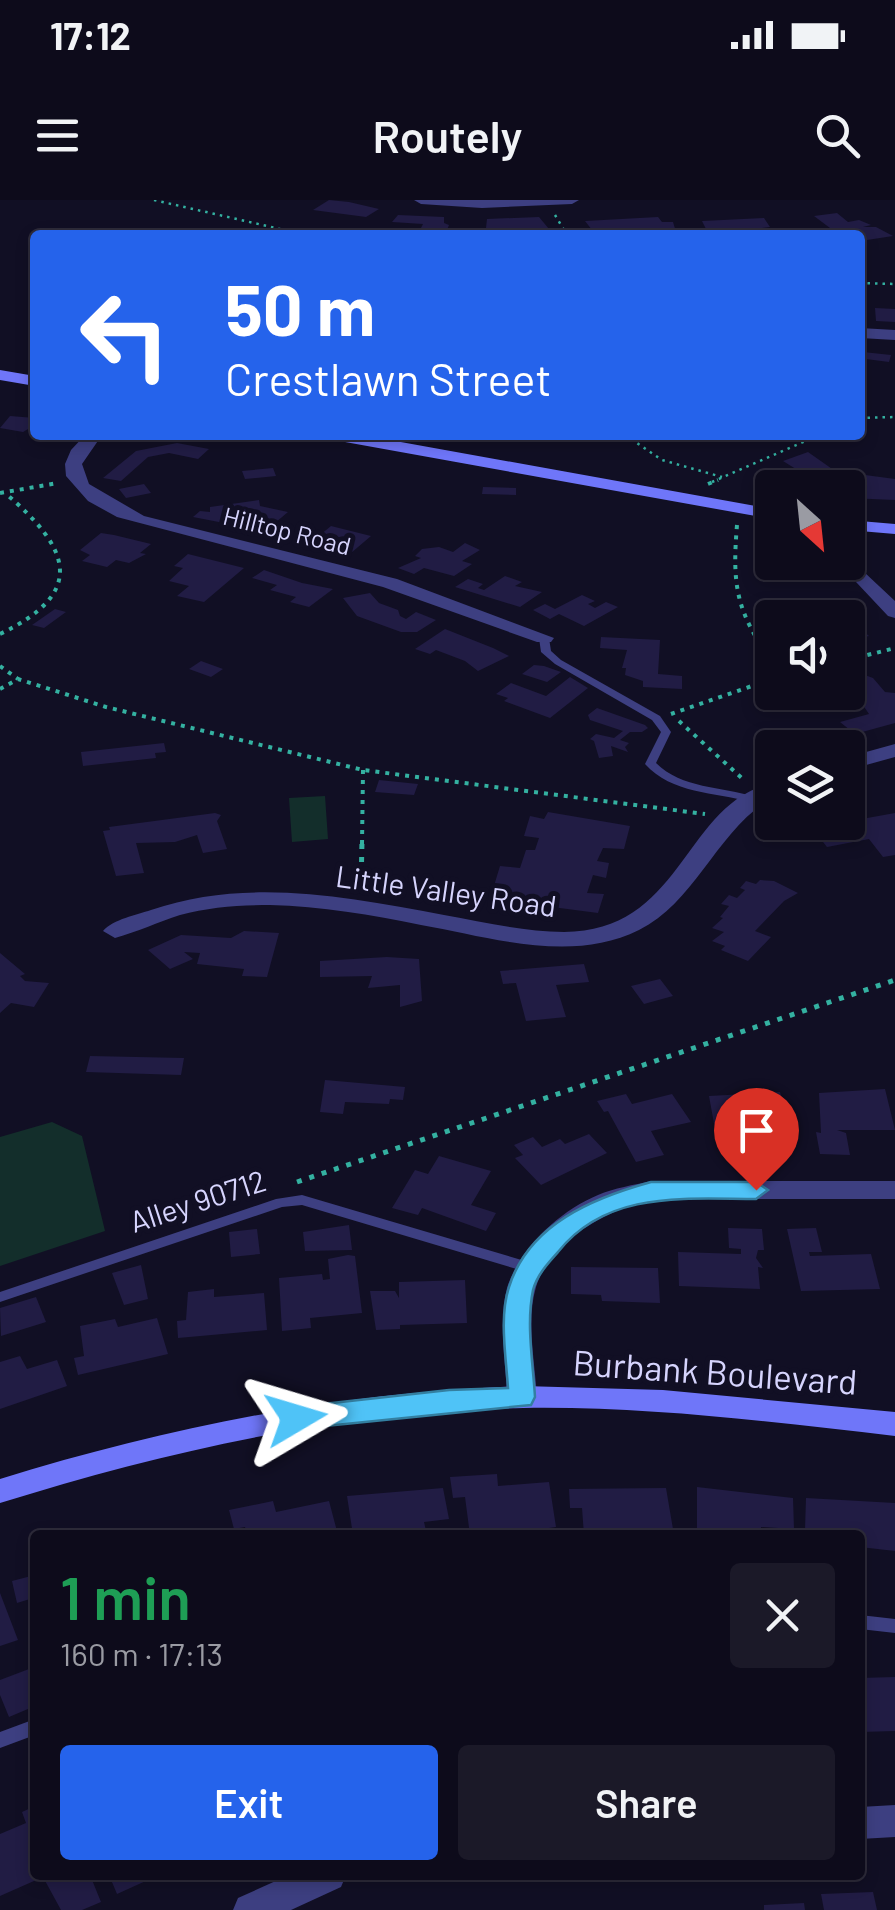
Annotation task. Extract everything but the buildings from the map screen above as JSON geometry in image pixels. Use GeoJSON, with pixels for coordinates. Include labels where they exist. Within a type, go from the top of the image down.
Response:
{"type":"FeatureCollection","features":[{"type":"Feature","properties":{"kind":"street"},"geometry":{"type":"LineString","coordinates":[[422,200],[482,204],[572,200]]}},
{"type":"Feature","properties":{"kind":"street"},"geometry":{"type":"LineString","coordinates":[[865,333],[895,335]]}},
{"type":"Feature","properties":{"kind":"street"},"geometry":{"type":"LineString","coordinates":[[0,375],[30,380]]}},
{"type":"Feature","properties":{"kind":"street"},"geometry":{"type":"LineString","coordinates":[[76,480],[75,456],[89,440]]}},
{"type":"Feature","properties":{"kind":"street"},"geometry":{"type":"LineString","coordinates":[[362,440],[755,511]]}},
{"type":"Feature","properties":{"kind":"street","name":"Hilltop Road"},"geometry":{"type":"LineString","coordinates":[[76,480],[104,505],[138,520],[390,582],[544,638]]}},
{"type":"Feature","properties":{"kind":"street"},"geometry":{"type":"LineString","coordinates":[[865,527],[895,529]]}},
{"type":"Feature","properties":{"kind":"street"},"geometry":{"type":"LineString","coordinates":[[864,580],[895,612]]}},
{"type":"Feature","properties":{"kind":"street"},"geometry":{"type":"LineString","coordinates":[[865,759],[895,750]]}},
{"type":"Feature","properties":{"kind":"street","name":"Little Valley Road"},"geometry":{"type":"LineString","coordinates":[[115,932],[165,912],[209,902],[256,899],[360,906],[535,938],[566,940],[624,930],[649,917],[667,899],[701,849],[755,800]]}},
{"type":"Feature","properties":{"kind":"street"},"geometry":{"type":"LineString","coordinates":[[522,1397],[518,1324],[521,1289],[530,1268],[558,1233],[606,1202],[651,1190],[895,1190]]}},
{"type":"Feature","properties":{"kind":"street","name":"Burbank Boulevard"},"geometry":{"type":"LineString","coordinates":[[0,1491],[77,1466],[296,1418],[449,1400],[522,1397],[718,1405],[895,1424]]}},
{"type":"Feature","properties":{"kind":"street"},"geometry":{"type":"LineString","coordinates":[[865,1823],[895,1821]]}},
{"type":"Feature","properties":{"kind":"street"},"geometry":{"type":"LineString","coordinates":[[251,1910],[317,1880]]}},
{"type":"Feature","properties":{"kind":"lane"},"geometry":{"type":"LineString","coordinates":[[544,638],[546,652],[558,662],[656,718],[666,732],[650,764],[661,777],[677,784],[755,793]]}},
{"type":"Feature","properties":{"kind":"lane","name":"Alley 90712"},"geometry":{"type":"LineString","coordinates":[[0,1298],[281,1202],[302,1200],[530,1268]]}},
{"type":"Feature","properties":{"kind":"lane"},"geometry":{"type":"LineString","coordinates":[[865,1623],[895,1626]]}},
{"type":"Feature","properties":{"kind":"lane"},"geometry":{"type":"LineString","coordinates":[[0,1740],[30,1729]]}},
{"type":"Feature","properties":{"kind":"path"},"geometry":{"type":"LineString","coordinates":[[154,200],[284,230]]}},
{"type":"Feature","properties":{"kind":"path"},"geometry":{"type":"LineString","coordinates":[[865,283],[895,284]]}},
{"type":"Feature","properties":{"kind":"path"},"geometry":{"type":"LineString","coordinates":[[865,418],[895,416]]}},
{"type":"Feature","properties":{"kind":"path"},"geometry":{"type":"LineString","coordinates":[[633,440],[662,460],[724,477]]}},
{"type":"Feature","properties":{"kind":"path"},"geometry":{"type":"LineString","coordinates":[[708,484],[808,440]]}},
{"type":"Feature","properties":{"kind":"path"},"geometry":{"type":"LineString","coordinates":[[3,493],[76,480]]}},
{"type":"Feature","properties":{"kind":"path"},"geometry":{"type":"LineString","coordinates":[[0,634],[36,615],[56,596],[61,572],[54,541],[36,517],[3,493]]}},
{"type":"Feature","properties":{"kind":"path"},"geometry":{"type":"LineString","coordinates":[[741,508],[733,575],[744,624],[755,639]]}},
{"type":"Feature","properties":{"kind":"path"},"geometry":{"type":"LineString","coordinates":[[865,656],[895,648]]}},
{"type":"Feature","properties":{"kind":"path"},"geometry":{"type":"LineString","coordinates":[[0,666],[18,678],[106,706],[363,770],[711,814]]}},
{"type":"Feature","properties":{"kind":"path"},"geometry":{"type":"LineString","coordinates":[[0,689],[18,678]]}},
{"type":"Feature","properties":{"kind":"path"},"geometry":{"type":"LineString","coordinates":[[670,714],[755,685]]}},
{"type":"Feature","properties":{"kind":"path"},"geometry":{"type":"LineString","coordinates":[[360,906],[363,770]]}},
{"type":"Feature","properties":{"kind":"path"},"geometry":{"type":"LineString","coordinates":[[280,1188],[895,980]]}},
{"type":"Feature","properties":{"kind":"green space"},"geometry":{"type":"Polygon","coordinates":[[[325,796],[328,839],[292,842],[289,798],[325,796]]]}},
{"type":"Feature","properties":{"kind":"green space"},"geometry":{"type":"Polygon","coordinates":[[[52,1122],[82,1136],[105,1231],[0,1266],[0,1137],[52,1122]]]}},
{"type":"Feature","properties":{"kind":"route"},"geometry":{"type":"LineString","coordinates":[[296,1418],[449,1400],[522,1397],[518,1324],[521,1289],[530,1268],[558,1233],[606,1202],[651,1190],[756,1190]]}}]}
